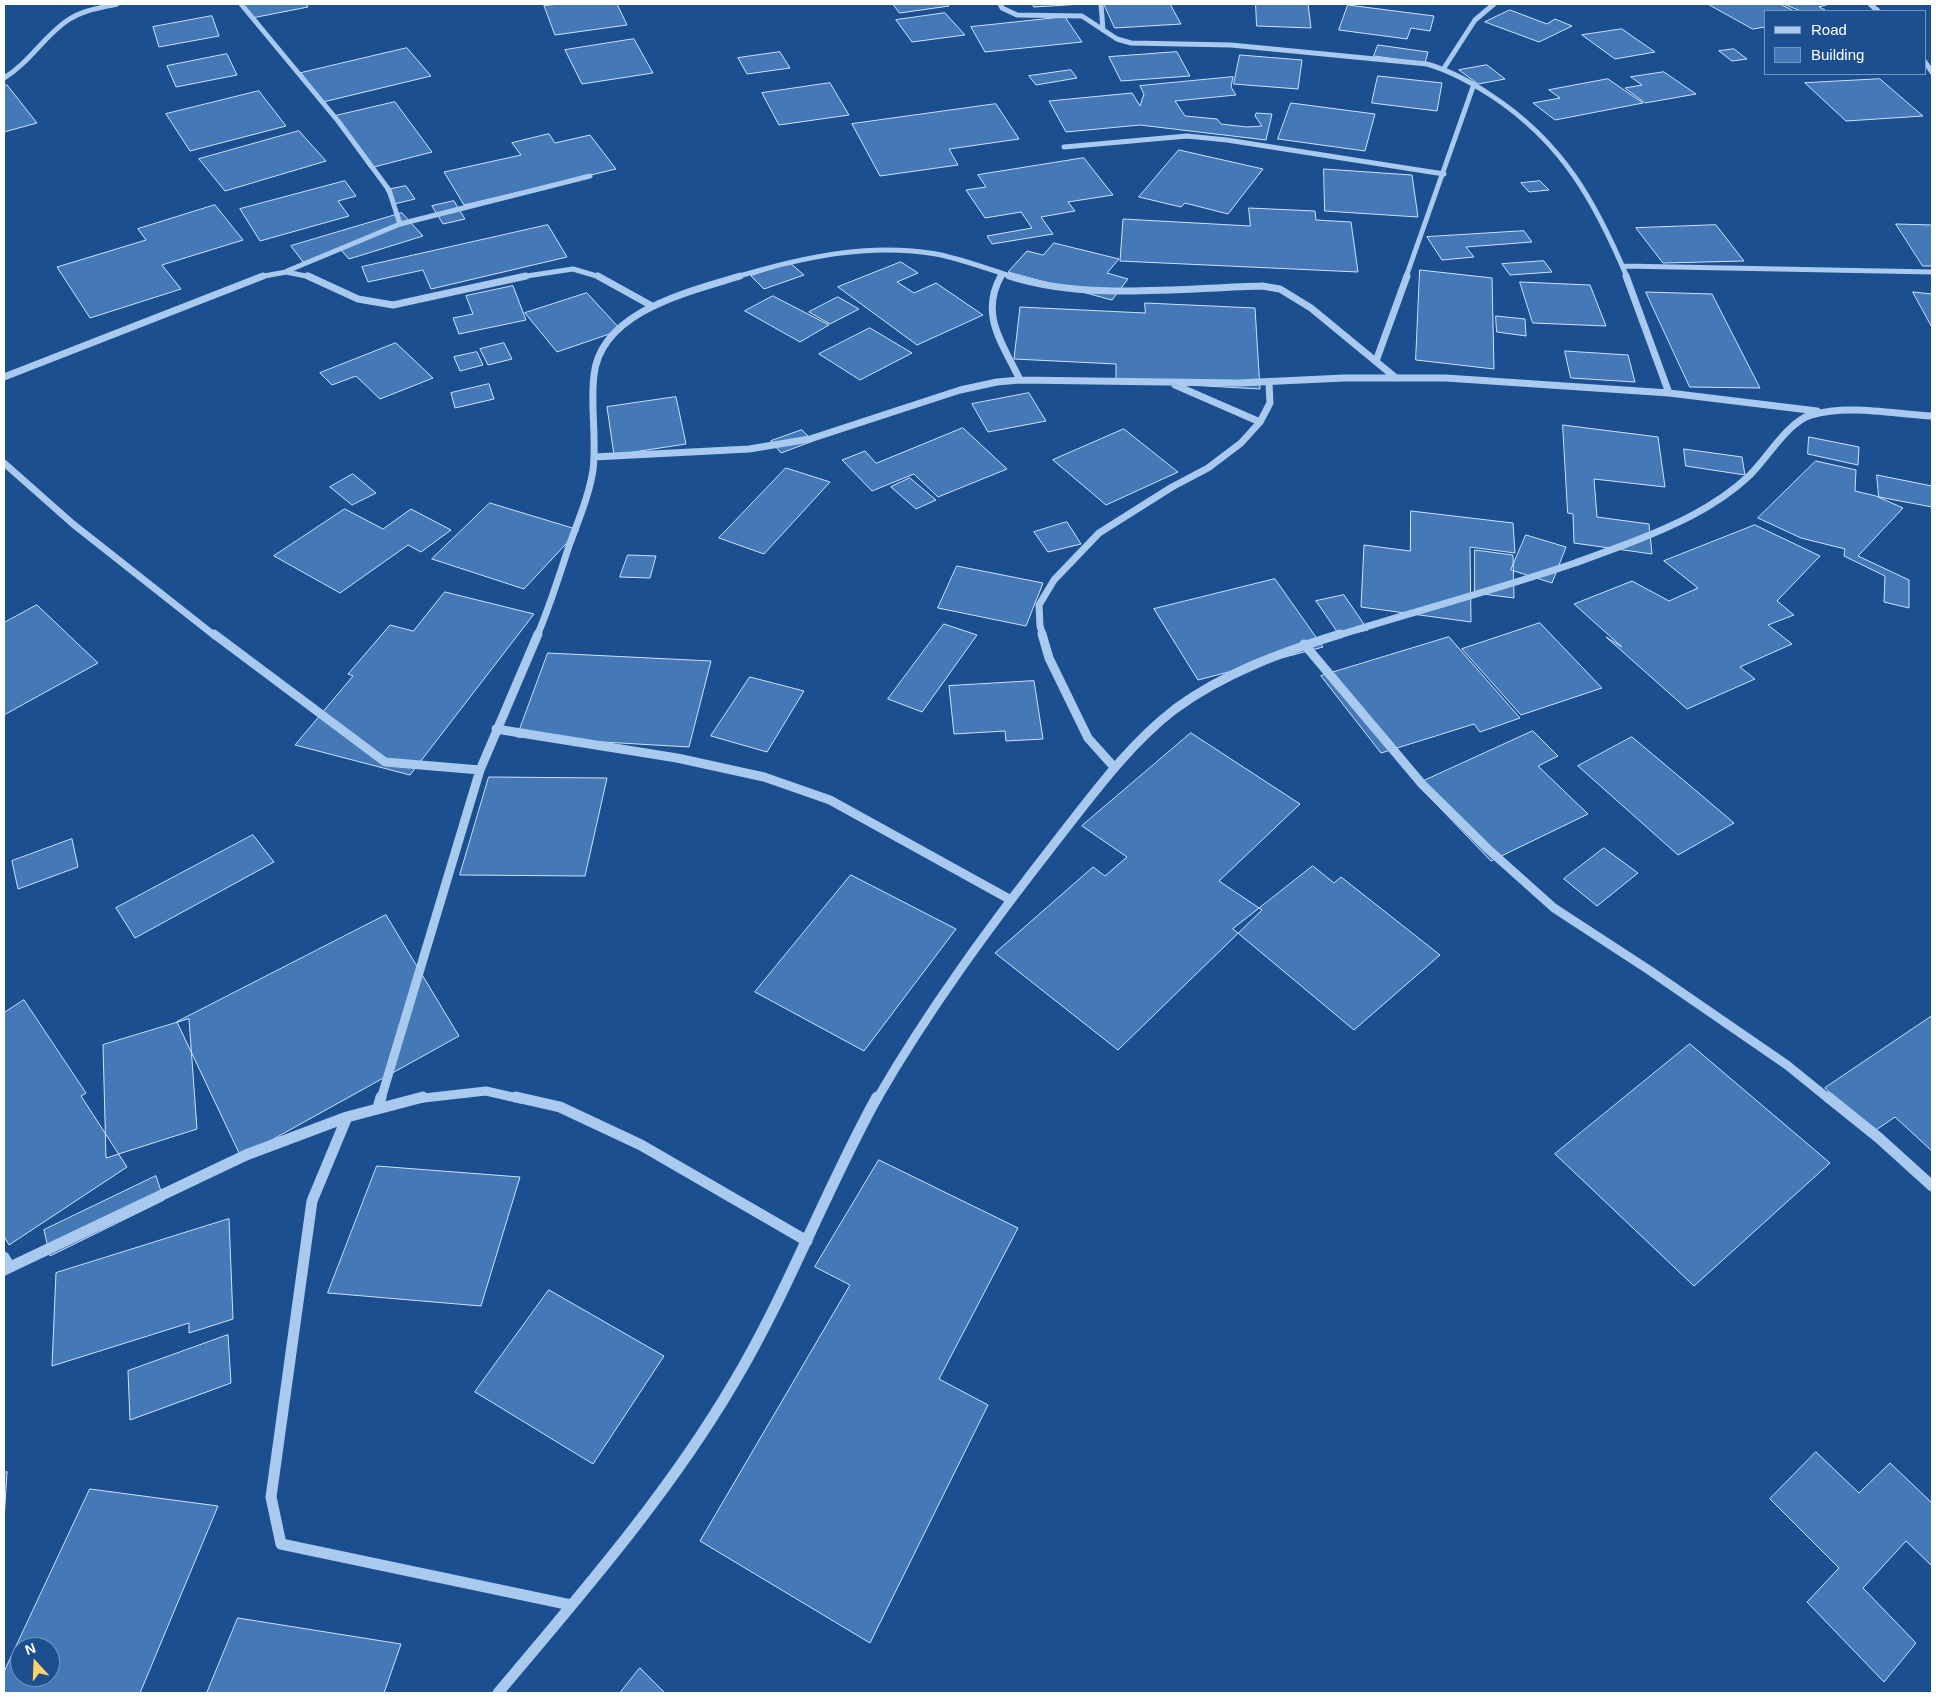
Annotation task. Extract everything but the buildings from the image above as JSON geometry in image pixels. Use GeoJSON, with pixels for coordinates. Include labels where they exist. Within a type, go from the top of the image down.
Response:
{"type":"FeatureCollection","features":[{"type":"Feature","properties":{"kind":"street"},"geometry":{"type":"LineString","coordinates":[[4,78],[31,59],[72,18],[83,12],[117,4]]}},
{"type":"Feature","properties":{"kind":"street"},"geometry":{"type":"LineString","coordinates":[[241,4],[332,114],[390,190],[400,224]]}},
{"type":"Feature","properties":{"kind":"street"},"geometry":{"type":"LineString","coordinates":[[1000,4],[1002,8],[1017,15],[1082,16],[1117,40],[1131,43],[1231,45],[1418,64],[1444,68],[1474,84],[1534,127],[1573,172],[1594,206],[1623,266],[1669,393]]}},
{"type":"Feature","properties":{"kind":"street"},"geometry":{"type":"LineString","coordinates":[[1101,4],[1103,30]]}},
{"type":"Feature","properties":{"kind":"street"},"geometry":{"type":"LineString","coordinates":[[1444,68],[1476,20],[1494,4]]}},
{"type":"Feature","properties":{"kind":"street"},"geometry":{"type":"LineString","coordinates":[[1376,361],[1444,174],[1474,84]]}},
{"type":"Feature","properties":{"kind":"street"},"geometry":{"type":"LineString","coordinates":[[1064,147],[1187,136],[1444,174]]}},
{"type":"Feature","properties":{"kind":"street"},"geometry":{"type":"LineString","coordinates":[[4,377],[243,282],[284,272],[400,224],[590,176]]}},
{"type":"Feature","properties":{"kind":"street"},"geometry":{"type":"LineString","coordinates":[[378,1108],[480,770],[549,608],[590,486],[594,456],[594,367],[606,342],[619,329],[652,306],[672,297],[750,273],[805,259],[834,254],[889,250],[936,254],[1002,274],[1060,288],[1262,286],[1280,289],[1310,308],[1396,378]]}},
{"type":"Feature","properties":{"kind":"street"},"geometry":{"type":"LineString","coordinates":[[1623,266],[1932,272]]}},
{"type":"Feature","properties":{"kind":"street"},"geometry":{"type":"LineString","coordinates":[[284,272],[300,274],[348,296],[370,303],[393,305],[541,273],[573,269],[594,274],[652,306]]}},
{"type":"Feature","properties":{"kind":"street"},"geometry":{"type":"LineString","coordinates":[[1002,274],[994,289],[991,303],[1000,337],[1020,380]]}},
{"type":"Feature","properties":{"kind":"street"},"geometry":{"type":"LineString","coordinates":[[594,456],[749,449],[810,439],[960,390],[997,382],[1020,380],[1269,383],[1319,379],[1446,378],[1669,393],[1822,412],[1932,416]]}},
{"type":"Feature","properties":{"kind":"street"},"geometry":{"type":"LineString","coordinates":[[1171,383],[1260,422]]}},
{"type":"Feature","properties":{"kind":"street"},"geometry":{"type":"LineString","coordinates":[[1114,766],[1088,738],[1049,658],[1040,626],[1039,605],[1054,580],[1099,533],[1172,487],[1208,468],[1241,443],[1260,422],[1270,403],[1269,383]]}},
{"type":"Feature","properties":{"kind":"street"},"geometry":{"type":"LineString","coordinates":[[498,1693],[617,1548],[690,1452],[732,1386],[778,1304],[856,1136],[916,1032],[980,939],[1114,766],[1152,727],[1192,697],[1233,672],[1304,644],[1447,604],[1577,563],[1637,540],[1688,516],[1728,494],[1766,459],[1792,426],[1800,419],[1822,412]]}},
{"type":"Feature","properties":{"kind":"street"},"geometry":{"type":"LineString","coordinates":[[4,463],[73,524],[234,651],[385,762],[480,770]]}},
{"type":"Feature","properties":{"kind":"street"},"geometry":{"type":"LineString","coordinates":[[1304,644],[1422,784],[1488,849],[1554,908],[1649,970],[1787,1065],[1879,1138],[1932,1186]]}},
{"type":"Feature","properties":{"kind":"street"},"geometry":{"type":"LineString","coordinates":[[496,729],[677,758],[764,777],[830,800],[1011,900]]}},
{"type":"Feature","properties":{"kind":"street"},"geometry":{"type":"LineString","coordinates":[[6,1265],[246,1156],[347,1117],[417,1098],[486,1091],[560,1107],[640,1145],[807,1241]]}},
{"type":"Feature","properties":{"kind":"street"},"geometry":{"type":"LineString","coordinates":[[347,1117],[312,1201],[271,1497],[281,1544],[571,1605]]}}]}
